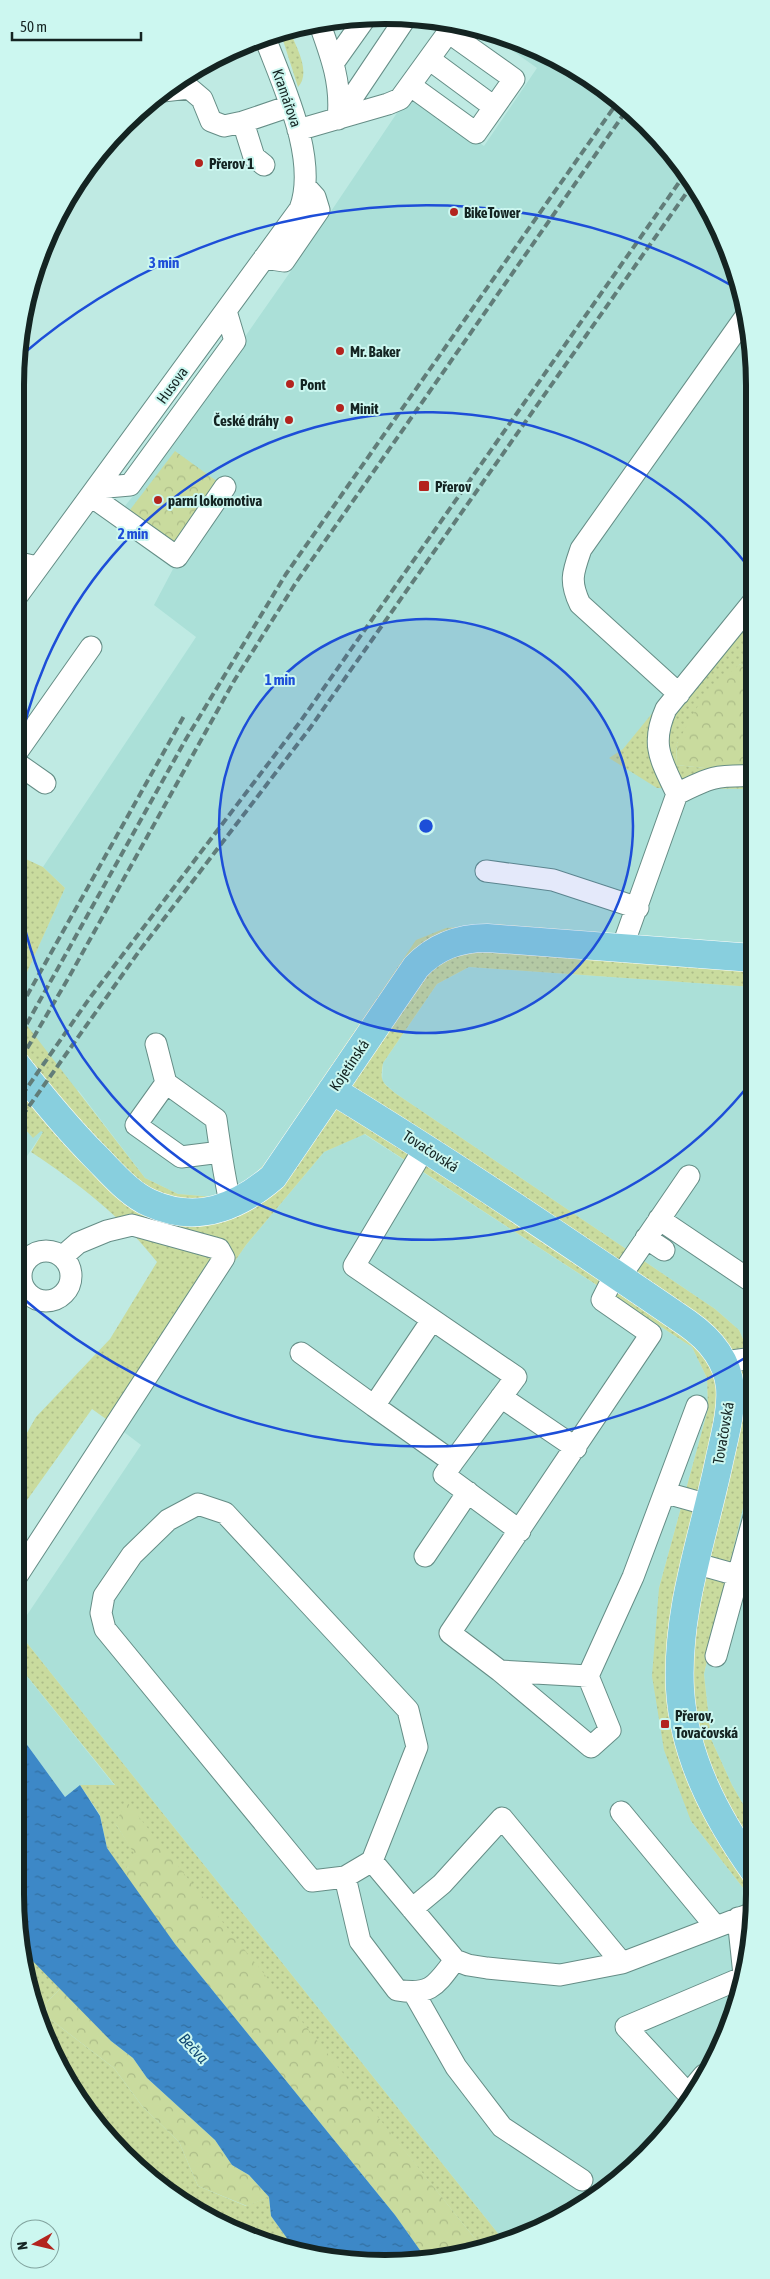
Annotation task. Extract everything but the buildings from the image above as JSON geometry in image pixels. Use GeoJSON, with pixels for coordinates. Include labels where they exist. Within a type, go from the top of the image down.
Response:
{"type":"FeatureCollection","features":[{"type":"Feature","properties":{"kind":"main road","name":"Kojetínská"},"geometry":{"type":"LineString","coordinates":[[24,1074],[62,1121],[126,1186],[150,1203],[168,1209],[192,1212],[218,1210],[231,1206],[255,1193],[273,1177],[416,967],[440,948],[466,939],[487,938],[746,957]]}},
{"type":"Feature","properties":{"kind":"main road","name":"Tovačovská"},"geometry":{"type":"LineString","coordinates":[[332,1090],[425,1147],[539,1222],[703,1335],[724,1362],[730,1387],[730,1406],[709,1504],[684,1606],[679,1658],[680,1691],[690,1750],[714,1809],[746,1858]]}},
{"type":"Feature","properties":{"kind":"street"},"geometry":{"type":"LineString","coordinates":[[334,62],[360,25]]}},
{"type":"Feature","properties":{"kind":"street"},"geometry":{"type":"LineString","coordinates":[[338,119],[401,25]]}},
{"type":"Feature","properties":{"kind":"street"},"geometry":{"type":"LineString","coordinates":[[324,29],[334,62],[340,98],[338,119]]}},
{"type":"Feature","properties":{"kind":"street"},"geometry":{"type":"LineString","coordinates":[[298,130],[400,99],[450,30]]}},
{"type":"Feature","properties":{"kind":"street"},"geometry":{"type":"LineString","coordinates":[[411,86],[476,133],[514,79],[456,31]]}},
{"type":"Feature","properties":{"kind":"street","name":"Kramářova"},"geometry":{"type":"LineString","coordinates":[[267,44],[298,130],[304,162]]}},
{"type":"Feature","properties":{"kind":"street"},"geometry":{"type":"LineString","coordinates":[[429,59],[494,107]]}},
{"type":"Feature","properties":{"kind":"street"},"geometry":{"type":"LineString","coordinates":[[178,89],[189,88],[202,99],[211,121],[224,126],[243,122],[290,106]]}},
{"type":"Feature","properties":{"kind":"street"},"geometry":{"type":"LineString","coordinates":[[243,122],[254,157],[264,165]]}},
{"type":"Feature","properties":{"kind":"street","name":"Husova"},"geometry":{"type":"LineString","coordinates":[[24,586],[300,209],[305,186],[304,162]]}},
{"type":"Feature","properties":{"kind":"street"},"geometry":{"type":"LineString","coordinates":[[679,694],[580,604],[574,590],[572,574],[581,549],[741,324]]}},
{"type":"Feature","properties":{"kind":"street"},"geometry":{"type":"LineString","coordinates":[[94,492],[176,557],[225,487]]}},
{"type":"Feature","properties":{"kind":"street"},"geometry":{"type":"LineString","coordinates":[[24,564],[37,567]]}},
{"type":"Feature","properties":{"kind":"street"},"geometry":{"type":"LineString","coordinates":[[677,794],[660,759],[658,728],[666,709],[746,610]]}},
{"type":"Feature","properties":{"kind":"street"},"geometry":{"type":"LineString","coordinates":[[24,742],[91,647]]}},
{"type":"Feature","properties":{"kind":"street"},"geometry":{"type":"LineString","coordinates":[[24,769],[44,784]]}},
{"type":"Feature","properties":{"kind":"street"},"geometry":{"type":"LineString","coordinates":[[622,948],[638,908],[677,794],[703,780],[721,775],[746,776]]}},
{"type":"Feature","properties":{"kind":"street"},"geometry":{"type":"LineString","coordinates":[[486,871],[553,880],[638,908]]}},
{"type":"Feature","properties":{"kind":"street"},"geometry":{"type":"LineString","coordinates":[[156,1044],[166,1083],[216,1118],[231,1206]]}},
{"type":"Feature","properties":{"kind":"street"},"geometry":{"type":"LineString","coordinates":[[166,1083],[136,1125],[181,1157],[221,1152]]}},
{"type":"Feature","properties":{"kind":"street"},"geometry":{"type":"LineString","coordinates":[[425,1147],[354,1266],[516,1377],[444,1475],[520,1531]]}},
{"type":"Feature","properties":{"kind":"street"},"geometry":{"type":"LineString","coordinates":[[689,1176],[617,1276],[602,1300],[651,1334],[450,1633],[500,1671],[591,1747],[610,1730],[588,1676],[634,1577],[697,1406]]}},
{"type":"Feature","properties":{"kind":"street"},"geometry":{"type":"LineString","coordinates":[[188,1240],[192,1212]]}},
{"type":"Feature","properties":{"kind":"street"},"geometry":{"type":"LineString","coordinates":[[659,1219],[746,1279]]}},
{"type":"Feature","properties":{"kind":"street"},"geometry":{"type":"LineString","coordinates":[[24,1565],[223,1262],[223,1252],[219,1249],[132,1225],[107,1231],[78,1243],[62,1257]]}},
{"type":"Feature","properties":{"kind":"street"},"geometry":{"type":"LineString","coordinates":[[646,1238],[664,1250]]}},
{"type":"Feature","properties":{"kind":"street"},"geometry":{"type":"LineString","coordinates":[[24,1266],[31,1256],[47,1251],[62,1257],[68,1264],[71,1279],[68,1287],[57,1298],[41,1300],[34,1298],[24,1289]]}},
{"type":"Feature","properties":{"kind":"street"},"geometry":{"type":"LineString","coordinates":[[374,1406],[432,1320]]}},
{"type":"Feature","properties":{"kind":"street"},"geometry":{"type":"LineString","coordinates":[[302,1354],[453,1462]]}},
{"type":"Feature","properties":{"kind":"street"},"geometry":{"type":"LineString","coordinates":[[724,1362],[746,1359]]}},
{"type":"Feature","properties":{"kind":"street"},"geometry":{"type":"LineString","coordinates":[[501,1397],[576,1448]]}},
{"type":"Feature","properties":{"kind":"street"},"geometry":{"type":"LineString","coordinates":[[425,1556],[468,1492]]}},
{"type":"Feature","properties":{"kind":"street"},"geometry":{"type":"LineString","coordinates":[[666,1493],[709,1504]]}},
{"type":"Feature","properties":{"kind":"street"},"geometry":{"type":"LineString","coordinates":[[198,1504],[225,1513],[408,1710],[417,1747],[372,1861],[345,1877],[312,1881],[105,1628],[101,1613],[104,1596],[132,1555],[168,1520],[198,1504]]}},
{"type":"Feature","properties":{"kind":"street"},"geometry":{"type":"LineString","coordinates":[[716,1656],[746,1544]]}},
{"type":"Feature","properties":{"kind":"street"},"geometry":{"type":"LineString","coordinates":[[694,1563],[737,1575]]}},
{"type":"Feature","properties":{"kind":"street"},"geometry":{"type":"LineString","coordinates":[[500,1671],[588,1676]]}},
{"type":"Feature","properties":{"kind":"street"},"geometry":{"type":"LineString","coordinates":[[621,1812],[716,1927]]}},
{"type":"Feature","properties":{"kind":"street"},"geometry":{"type":"LineString","coordinates":[[412,1909],[442,1884],[502,1818],[622,1963]]}},
{"type":"Feature","properties":{"kind":"street"},"geometry":{"type":"LineString","coordinates":[[372,1861],[455,1960],[468,1965],[487,1968],[560,1975],[622,1963],[745,1916]]}},
{"type":"Feature","properties":{"kind":"street"},"geometry":{"type":"LineString","coordinates":[[345,1877],[360,1941],[397,1990],[414,1993],[435,1986],[455,1960]]}},
{"type":"Feature","properties":{"kind":"street"},"geometry":{"type":"LineString","coordinates":[[687,2093],[626,2027],[736,1980]]}},
{"type":"Feature","properties":{"kind":"street"},"geometry":{"type":"LineString","coordinates":[[414,1993],[456,2067],[502,2127],[582,2180]]}},
{"type":"Feature","properties":{"kind":"shaded area"},"geometry":{"type":"Polygon","coordinates":[[[502,43],[545,61],[586,85],[623,113],[657,147],[672,165],[698,204],[719,247],[734,292],[743,338],[746,385],[746,595],[734,613],[623,750],[610,758],[708,788],[746,789],[746,943],[495,924],[446,928],[266,1162],[241,1190],[214,1197],[178,1194],[145,1178],[78,1090],[43,1132],[24,1160],[24,978],[65,888],[43,867],[196,637],[154,605],[173,569],[111,523],[138,490],[293,268],[411,92],[484,146],[537,68],[502,43]]]}},
{"type":"Feature","properties":{"kind":"shaded area"},"geometry":{"type":"Polygon","coordinates":[[[469,967],[746,987],[746,1346],[739,1330],[715,1309],[395,1093],[382,1081],[383,1063],[437,984],[469,967]]]}},
{"type":"Feature","properties":{"kind":"shaded area"},"geometry":{"type":"Polygon","coordinates":[[[364,1134],[692,1347],[707,1378],[708,1409],[659,1588],[691,1821],[746,1892],[743,1941],[734,1987],[719,2032],[698,2075],[672,2114],[657,2132],[623,2166],[586,2194],[545,2218],[500,2236],[24,1639],[24,1613],[27,1615],[141,1445],[120,1429],[246,1245],[324,1152],[364,1134]]]}},
{"type":"Feature","properties":{"kind":"shaded area"},"geometry":{"type":"Polygon","coordinates":[[[746,1495],[746,1809],[732,1785],[711,1739],[704,1674],[746,1495]]]}},
{"type":"Feature","properties":{"kind":"shaded area"},"geometry":{"type":"Polygon","coordinates":[[[24,1672],[115,1786],[80,1785],[65,1797],[24,1741],[24,1672]]]}},
{"type":"Feature","properties":{"kind":"green space"},"geometry":{"type":"Polygon","coordinates":[[[292,36],[303,66],[302,81],[298,87],[283,39],[292,36]]]}},
{"type":"Feature","properties":{"kind":"green space"},"geometry":{"type":"Polygon","coordinates":[[[175,451],[225,487],[177,557],[123,519],[175,451]]]}},
{"type":"Feature","properties":{"kind":"green space"},"geometry":{"type":"Polygon","coordinates":[[[746,595],[746,668],[740,664],[677,743],[676,765],[746,772],[746,789],[657,788],[609,758],[623,749],[734,613],[746,595]]]}},
{"type":"Feature","properties":{"kind":"green space"},"geometry":{"type":"Polygon","coordinates":[[[740,664],[746,668],[746,772],[676,765],[677,743],[703,697],[740,664]]]}},
{"type":"Feature","properties":{"kind":"green space"},"geometry":{"type":"Polygon","coordinates":[[[24,858],[43,867],[65,888],[24,979],[24,858]]]}},
{"type":"Feature","properties":{"kind":"green space"},"geometry":{"type":"Polygon","coordinates":[[[495,924],[746,943],[746,987],[469,967],[437,984],[383,1063],[382,1077],[384,1083],[395,1093],[715,1309],[739,1330],[746,1346],[746,1495],[704,1674],[711,1739],[732,1785],[746,1809],[746,1892],[691,1821],[664,1750],[652,1676],[659,1588],[708,1409],[707,1378],[692,1347],[365,1134],[324,1152],[246,1245],[120,1429],[92,1409],[24,1504],[24,1438],[36,1417],[110,1339],[157,1262],[129,1230],[98,1202],[66,1176],[31,1152],[43,1132],[41,1131],[33,1138],[24,1128],[24,1022],[145,1178],[178,1194],[214,1197],[241,1190],[266,1162],[416,940],[446,928],[495,924]]]}},
{"type":"Feature","properties":{"kind":"green space"},"geometry":{"type":"Polygon","coordinates":[[[24,1639],[500,2236],[478,2243],[305,2027],[115,1823],[136,1855],[123,1873],[107,1848],[100,1815],[80,1785],[115,1785],[24,1672],[24,1639]]]}},
{"type":"Feature","properties":{"kind":"green space"},"geometry":{"type":"Polygon","coordinates":[[[127,1802],[478,2243],[422,2253],[395,2215],[175,1944],[123,1873],[135,1855],[115,1823],[127,1802]]]}},
{"type":"Feature","properties":{"kind":"green space"},"geometry":{"type":"Polygon","coordinates":[[[30,1958],[61,1988],[47,2002],[46,2016],[114,2068],[142,2106],[179,2142],[198,2186],[246,2206],[269,2197],[271,2216],[290,2242],[247,2228],[204,2207],[165,2181],[113,2132],[85,2095],[61,2054],[43,2010],[30,1958]]]}},
{"type":"Feature","properties":{"kind":"green space"},"geometry":{"type":"Polygon","coordinates":[[[61,1988],[111,2041],[133,2058],[147,2078],[215,2140],[232,2165],[249,2175],[269,2197],[247,2206],[198,2186],[179,2142],[142,2106],[114,2068],[46,2016],[47,2002],[61,1988]]]}},
{"type":"Feature","properties":{"kind":"water","name":"Bečva"},"geometry":{"type":"Polygon","coordinates":[[[24,1741],[65,1797],[80,1785],[100,1816],[107,1848],[175,1944],[395,2215],[422,2253],[361,2254],[338,2252],[290,2242],[271,2216],[269,2197],[249,2175],[232,2165],[215,2140],[147,2078],[133,2058],[111,2041],[30,1958],[24,1894],[24,1741]]]}},
{"type":"Feature","properties":{"kind":"railway"},"geometry":{"type":"LineString","coordinates":[[24,1029],[186,739],[286,574],[615,106]]}},
{"type":"Feature","properties":{"kind":"railway"},"geometry":{"type":"LineString","coordinates":[[24,1054],[69,977],[234,681],[297,581],[624,114]]}},
{"type":"Feature","properties":{"kind":"railway"},"geometry":{"type":"LineString","coordinates":[[24,1092],[89,999],[300,722],[682,179]]}},
{"type":"Feature","properties":{"kind":"railway"},"geometry":{"type":"LineString","coordinates":[[24,1113],[140,950],[310,728],[689,190]]}},
{"type":"Feature","properties":{"kind":"railway"},"geometry":{"type":"LineString","coordinates":[[24,1001],[184,716]]}},
{"type":"Feature","properties":{"kind":"place","name":"Přerov 1"},"geometry":{"type":"Point","coordinates":[199,163]}},
{"type":"Feature","properties":{"kind":"place","name":"BikeTower"},"geometry":{"type":"Point","coordinates":[454,212]}},
{"type":"Feature","properties":{"kind":"place","name":"Mr. Baker"},"geometry":{"type":"Point","coordinates":[340,351]}},
{"type":"Feature","properties":{"kind":"place","name":"Pont"},"geometry":{"type":"Point","coordinates":[290,384]}},
{"type":"Feature","properties":{"kind":"place","name":"Minit"},"geometry":{"type":"Point","coordinates":[340,408]}},
{"type":"Feature","properties":{"kind":"place","name":"České dráhy"},"geometry":{"type":"Point","coordinates":[289,420]}},
{"type":"Feature","properties":{"kind":"place","name":"Přerov"},"geometry":{"type":"Point","coordinates":[424,486]}},
{"type":"Feature","properties":{"kind":"place","name":"parní lokomotiva"},"geometry":{"type":"Point","coordinates":[158,500]}},
{"type":"Feature","properties":{"kind":"place","name":"Přerov, Tovačovská"},"geometry":{"type":"Point","coordinates":[665,1724]}}]}
